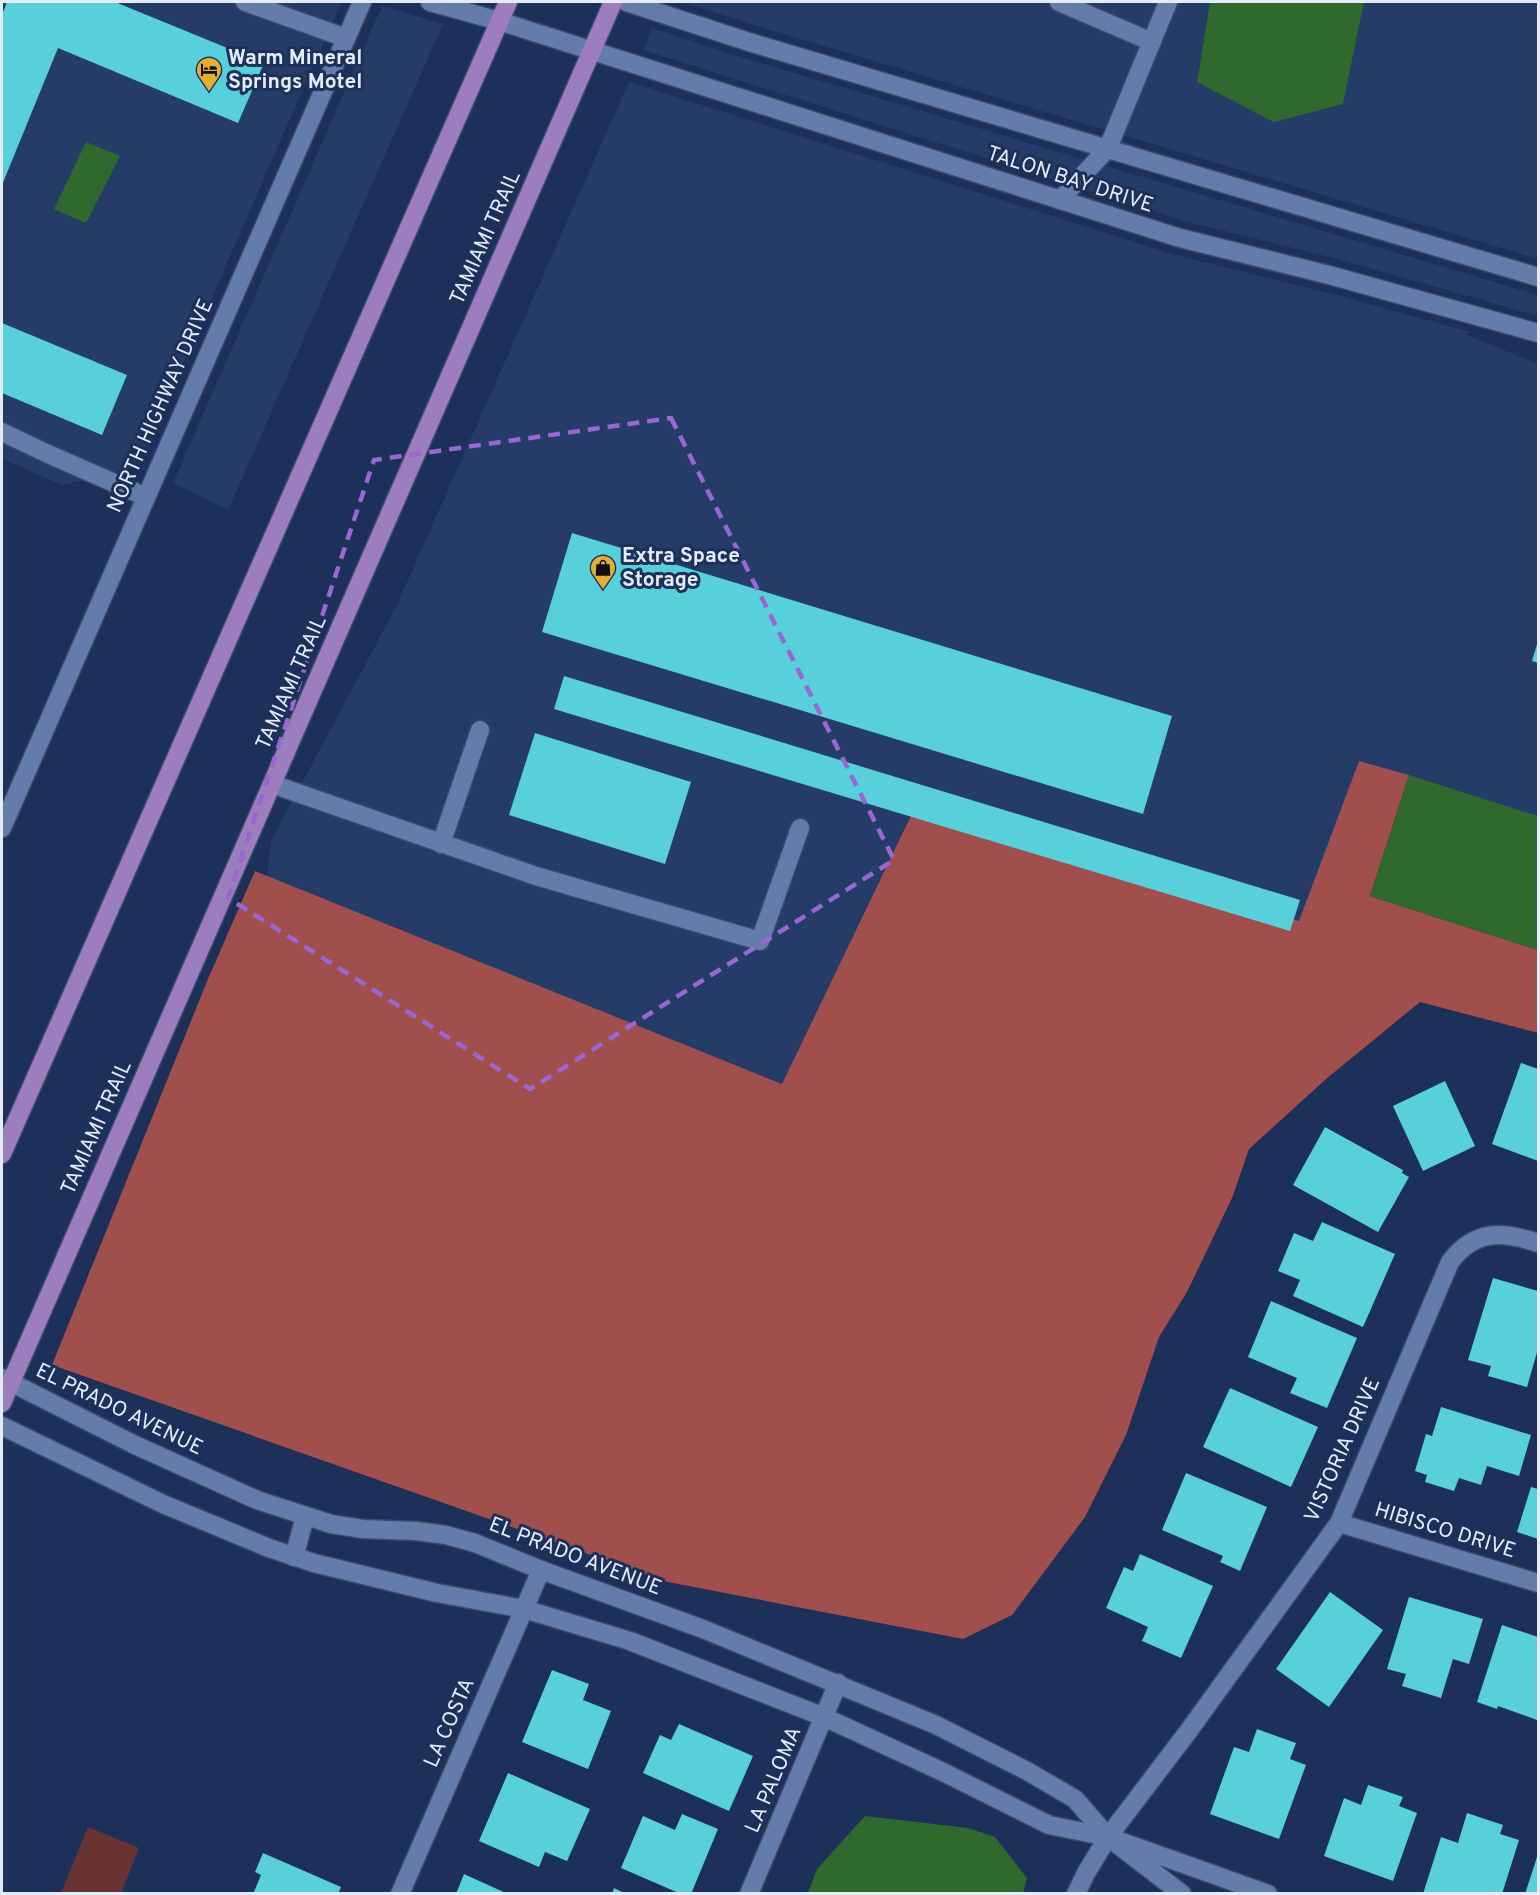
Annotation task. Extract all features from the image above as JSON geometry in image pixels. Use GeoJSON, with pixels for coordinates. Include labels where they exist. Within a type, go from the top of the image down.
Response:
{"type":"FeatureCollection","features":[{"type":"Feature","properties":{"kind":"main road"},"geometry":{"type":"LineString","coordinates":[[2,1154],[507,2]]}},
{"type":"Feature","properties":{"kind":"main road","name":"TAMIAMI TRAIL"},"geometry":{"type":"LineString","coordinates":[[2,1403],[6,1380],[272,784],[613,2]]}},
{"type":"Feature","properties":{"kind":"street"},"geometry":{"type":"LineString","coordinates":[[245,2],[346,38]]}},
{"type":"Feature","properties":{"kind":"street","name":"NORTH HIGHWAY DRIVE"},"geometry":{"type":"LineString","coordinates":[[2,828],[362,2]]}},
{"type":"Feature","properties":{"kind":"street","name":"TALON BAY DRIVE"},"geometry":{"type":"LineString","coordinates":[[430,2],[499,21],[1180,238],[1339,278],[1539,333]]}},
{"type":"Feature","properties":{"kind":"street","name":"TALON BAY DRIVE"},"geometry":{"type":"LineString","coordinates":[[626,2],[749,42],[1539,277]]}},
{"type":"Feature","properties":{"kind":"street"},"geometry":{"type":"LineString","coordinates":[[1059,2],[1152,42]]}},
{"type":"Feature","properties":{"kind":"street"},"geometry":{"type":"LineString","coordinates":[[1060,200],[1108,148],[1168,2]]}},
{"type":"Feature","properties":{"kind":"street"},"geometry":{"type":"LineString","coordinates":[[2,432],[146,497]]}},
{"type":"Feature","properties":{"kind":"street"},"geometry":{"type":"LineString","coordinates":[[441,844],[480,730]]}},
{"type":"Feature","properties":{"kind":"street"},"geometry":{"type":"LineString","coordinates":[[272,784],[536,876],[760,942],[800,828]]}},
{"type":"Feature","properties":{"kind":"street","name":"VISTORIA DRIVE"},"geometry":{"type":"LineString","coordinates":[[1076,1893],[1108,1837],[1203,1712],[1339,1523],[1450,1262],[1470,1242],[1488,1236],[1507,1235],[1539,1243]]}},
{"type":"Feature","properties":{"kind":"street","name":"EL PRADO AVENUE"},"geometry":{"type":"LineString","coordinates":[[6,1380],[135,1445],[257,1500],[330,1524],[416,1531],[446,1535],[475,1543],[541,1570],[703,1629],[838,1683],[936,1725],[1027,1771],[1075,1799],[1108,1837]]}},
{"type":"Feature","properties":{"kind":"street"},"geometry":{"type":"LineString","coordinates":[[2,1425],[163,1504],[294,1557],[437,1593],[524,1609],[651,1649],[824,1717],[943,1772],[1049,1825],[1108,1837],[1268,1893]]}},
{"type":"Feature","properties":{"kind":"street"},"geometry":{"type":"LineString","coordinates":[[294,1557],[305,1516]]}},
{"type":"Feature","properties":{"kind":"street","name":"HIBISCO DRIVE"},"geometry":{"type":"LineString","coordinates":[[1339,1523],[1539,1583]]}},
{"type":"Feature","properties":{"kind":"street","name":"LA COSTA"},"geometry":{"type":"LineString","coordinates":[[400,1893],[541,1570]]}},
{"type":"Feature","properties":{"kind":"street","name":"LA PALOMA"},"geometry":{"type":"LineString","coordinates":[[749,1893],[838,1683]]}},
{"type":"Feature","properties":{"kind":"street"},"geometry":{"type":"LineString","coordinates":[[1108,1837],[1182,1893]]}},
{"type":"Feature","properties":{"kind":"highlighted area"},"geometry":{"type":"Polygon","coordinates":[[[671,418],[894,860],[530,1089],[228,898],[374,460],[671,418]]]}},
{"type":"Feature","properties":{"kind":"shaded area","name":"Warm Mineral Springs Motel"},"geometry":{"type":"Polygon","coordinates":[[[2,2],[341,2],[138,467],[62,485],[2,459],[2,2]]]}},
{"type":"Feature","properties":{"kind":"shaded area"},"geometry":{"type":"Polygon","coordinates":[[[682,2],[1210,2],[1197,82],[1343,104],[1364,2],[1538,2],[1538,259],[754,25],[682,2]]]}},
{"type":"Feature","properties":{"kind":"shaded area"},"geometry":{"type":"Polygon","coordinates":[[[1210,2],[1364,2],[1343,104],[1274,122],[1197,82],[1210,2]]]}},
{"type":"Feature","properties":{"kind":"shaded area"},"geometry":{"type":"Polygon","coordinates":[[[382,6],[443,24],[228,510],[173,483],[382,6]]]}},
{"type":"Feature","properties":{"kind":"shaded area"},"geometry":{"type":"Polygon","coordinates":[[[652,28],[744,58],[1538,295],[1538,316],[1334,258],[1185,221],[643,50],[652,28]]]}},
{"type":"Feature","properties":{"kind":"shaded area"},"geometry":{"type":"Polygon","coordinates":[[[629,82],[1175,255],[1325,292],[1471,332],[1464,334],[1538,364],[1538,816],[1359,761],[1300,921],[921,795],[782,1084],[267,876],[271,841],[396,607],[629,82]]]}},
{"type":"Feature","properties":{"kind":"shaded area"},"geometry":{"type":"Polygon","coordinates":[[[86,142],[120,156],[86,223],[54,209],[86,142]]]}},
{"type":"Feature","properties":{"kind":"shaded area"},"geometry":{"type":"Polygon","coordinates":[[[1359,761],[1409,775],[1370,896],[1538,950],[1538,1033],[1420,1002],[1326,1079],[1249,1149],[1232,1198],[1187,1292],[1159,1337],[1126,1435],[1085,1517],[1012,1615],[963,1639],[668,1582],[52,1365],[208,979],[255,871],[782,1084],[921,795],[1299,921],[1359,761]]]}},
{"type":"Feature","properties":{"kind":"shaded area"},"geometry":{"type":"Polygon","coordinates":[[[1409,775],[1538,816],[1538,950],[1370,896],[1409,775]]]}},
{"type":"Feature","properties":{"kind":"shaded area"},"geometry":{"type":"Polygon","coordinates":[[[865,1816],[968,1828],[995,1837],[1027,1878],[1023,1893],[808,1893],[817,1869],[865,1816]]]}},
{"type":"Feature","properties":{"kind":"shaded area"},"geometry":{"type":"Polygon","coordinates":[[[88,1827],[139,1848],[121,1893],[61,1893],[88,1827]]]}},
{"type":"Feature","properties":{"kind":"building","name":"Warm Mineral Springs Motel"},"geometry":{"type":"Polygon","coordinates":[[[7,2],[115,2],[264,63],[238,123],[58,48],[2,185],[2,15],[7,2]]]}},
{"type":"Feature","properties":{"kind":"building"},"geometry":{"type":"Polygon","coordinates":[[[2,323],[127,375],[102,435],[2,393],[2,323]]]}},
{"type":"Feature","properties":{"kind":"building"},"geometry":{"type":"Polygon","coordinates":[[[572,533],[1172,716],[1143,814],[542,632],[572,533]]]}},
{"type":"Feature","properties":{"kind":"building"},"geometry":{"type":"Polygon","coordinates":[[[1538,641],[1538,663],[1532,661],[1538,641]]]}},
{"type":"Feature","properties":{"kind":"building"},"geometry":{"type":"Polygon","coordinates":[[[564,676],[1300,900],[1290,931],[554,709],[564,676]]]}},
{"type":"Feature","properties":{"kind":"building"},"geometry":{"type":"Polygon","coordinates":[[[535,733],[691,782],[665,864],[509,815],[535,733]]]}},
{"type":"Feature","properties":{"kind":"building"},"geometry":{"type":"Polygon","coordinates":[[[1521,1063],[1538,1069],[1538,1161],[1492,1144],[1521,1063]]]}},
{"type":"Feature","properties":{"kind":"building"},"geometry":{"type":"Polygon","coordinates":[[[1445,1081],[1475,1146],[1423,1171],[1393,1106],[1445,1081]]]}},
{"type":"Feature","properties":{"kind":"building"},"geometry":{"type":"Polygon","coordinates":[[[1325,1127],[1403,1170],[1402,1173],[1409,1177],[1378,1232],[1293,1185],[1325,1127]]]}},
{"type":"Feature","properties":{"kind":"building"},"geometry":{"type":"Polygon","coordinates":[[[1322,1222],[1395,1254],[1363,1327],[1293,1296],[1300,1280],[1278,1271],[1294,1233],[1313,1241],[1322,1222]]]}},
{"type":"Feature","properties":{"kind":"building"},"geometry":{"type":"Polygon","coordinates":[[[1493,1278],[1538,1291],[1538,1349],[1527,1387],[1488,1376],[1491,1366],[1468,1360],[1493,1278]]]}},
{"type":"Feature","properties":{"kind":"building"},"geometry":{"type":"Polygon","coordinates":[[[1271,1301],[1357,1338],[1327,1408],[1290,1393],[1297,1378],[1248,1357],[1271,1301]]]}},
{"type":"Feature","properties":{"kind":"building"},"geometry":{"type":"Polygon","coordinates":[[[1230,1388],[1318,1427],[1291,1487],[1203,1447],[1230,1388]]]}},
{"type":"Feature","properties":{"kind":"building"},"geometry":{"type":"Polygon","coordinates":[[[1441,1407],[1531,1435],[1519,1476],[1487,1466],[1481,1485],[1459,1478],[1454,1491],[1425,1482],[1427,1475],[1415,1471],[1426,1434],[1432,1436],[1441,1407]]]}},
{"type":"Feature","properties":{"kind":"building"},"geometry":{"type":"Polygon","coordinates":[[[1186,1473],[1267,1507],[1240,1571],[1220,1562],[1223,1556],[1162,1530],[1186,1473]]]}},
{"type":"Feature","properties":{"kind":"building"},"geometry":{"type":"Polygon","coordinates":[[[1531,1487],[1538,1489],[1538,1539],[1517,1532],[1531,1487]]]}},
{"type":"Feature","properties":{"kind":"building"},"geometry":{"type":"Polygon","coordinates":[[[1140,1554],[1213,1586],[1181,1658],[1142,1641],[1148,1627],[1106,1608],[1124,1567],[1133,1571],[1140,1554]]]}},
{"type":"Feature","properties":{"kind":"building"},"geometry":{"type":"Polygon","coordinates":[[[1330,1592],[1383,1630],[1329,1707],[1276,1669],[1330,1592]]]}},
{"type":"Feature","properties":{"kind":"building"},"geometry":{"type":"Polygon","coordinates":[[[1409,1597],[1483,1619],[1469,1664],[1453,1659],[1441,1698],[1402,1686],[1406,1674],[1387,1669],[1409,1597]]]}},
{"type":"Feature","properties":{"kind":"building"},"geometry":{"type":"Polygon","coordinates":[[[1502,1625],[1538,1637],[1537,1720],[1498,1706],[1497,1709],[1477,1702],[1502,1625]]]}},
{"type":"Feature","properties":{"kind":"building"},"geometry":{"type":"Polygon","coordinates":[[[552,1670],[589,1684],[583,1700],[611,1711],[588,1769],[522,1742],[552,1670]]]}},
{"type":"Feature","properties":{"kind":"building"},"geometry":{"type":"Polygon","coordinates":[[[679,1724],[753,1756],[729,1811],[643,1773],[660,1735],[671,1740],[679,1724]]]}},
{"type":"Feature","properties":{"kind":"building"},"geometry":{"type":"Polygon","coordinates":[[[1257,1729],[1296,1743],[1290,1759],[1306,1765],[1279,1839],[1210,1814],[1234,1747],[1249,1752],[1257,1729]]]}},
{"type":"Feature","properties":{"kind":"building"},"geometry":{"type":"Polygon","coordinates":[[[508,1773],[590,1809],[567,1861],[545,1852],[539,1867],[479,1841],[508,1773]]]}},
{"type":"Feature","properties":{"kind":"building"},"geometry":{"type":"Polygon","coordinates":[[[1368,1785],[1403,1797],[1399,1806],[1417,1813],[1393,1881],[1324,1856],[1344,1798],[1361,1805],[1368,1785]]]}},
{"type":"Feature","properties":{"kind":"building"},"geometry":{"type":"Polygon","coordinates":[[[1467,1813],[1503,1825],[1500,1834],[1519,1840],[1502,1894],[1423,1894],[1441,1837],[1458,1843],[1467,1813]]]}},
{"type":"Feature","properties":{"kind":"building"},"geometry":{"type":"Polygon","coordinates":[[[682,1814],[718,1829],[691,1894],[681,1894],[621,1868],[643,1816],[675,1830],[682,1814]]]}},
{"type":"Feature","properties":{"kind":"building"},"geometry":{"type":"Polygon","coordinates":[[[263,1853],[341,1887],[338,1894],[253,1894],[261,1875],[255,1872],[263,1853]]]}},
{"type":"Feature","properties":{"kind":"building"},"geometry":{"type":"Polygon","coordinates":[[[1538,1854],[1538,1894],[1525,1894],[1538,1854]]]}},
{"type":"Feature","properties":{"kind":"building"},"geometry":{"type":"Polygon","coordinates":[[[464,1874],[508,1894],[456,1894],[464,1874]]]}},
{"type":"Feature","properties":{"kind":"building"},"geometry":{"type":"Polygon","coordinates":[[[614,1888],[626,1894],[612,1894],[614,1888]]]}},
{"type":"Feature","properties":{"kind":"place","name":"Warm Mineral Springs Motel"},"geometry":{"type":"Point","coordinates":[209,93]}},
{"type":"Feature","properties":{"kind":"place","name":"Extra Space Storage"},"geometry":{"type":"Point","coordinates":[603,591]}}]}
